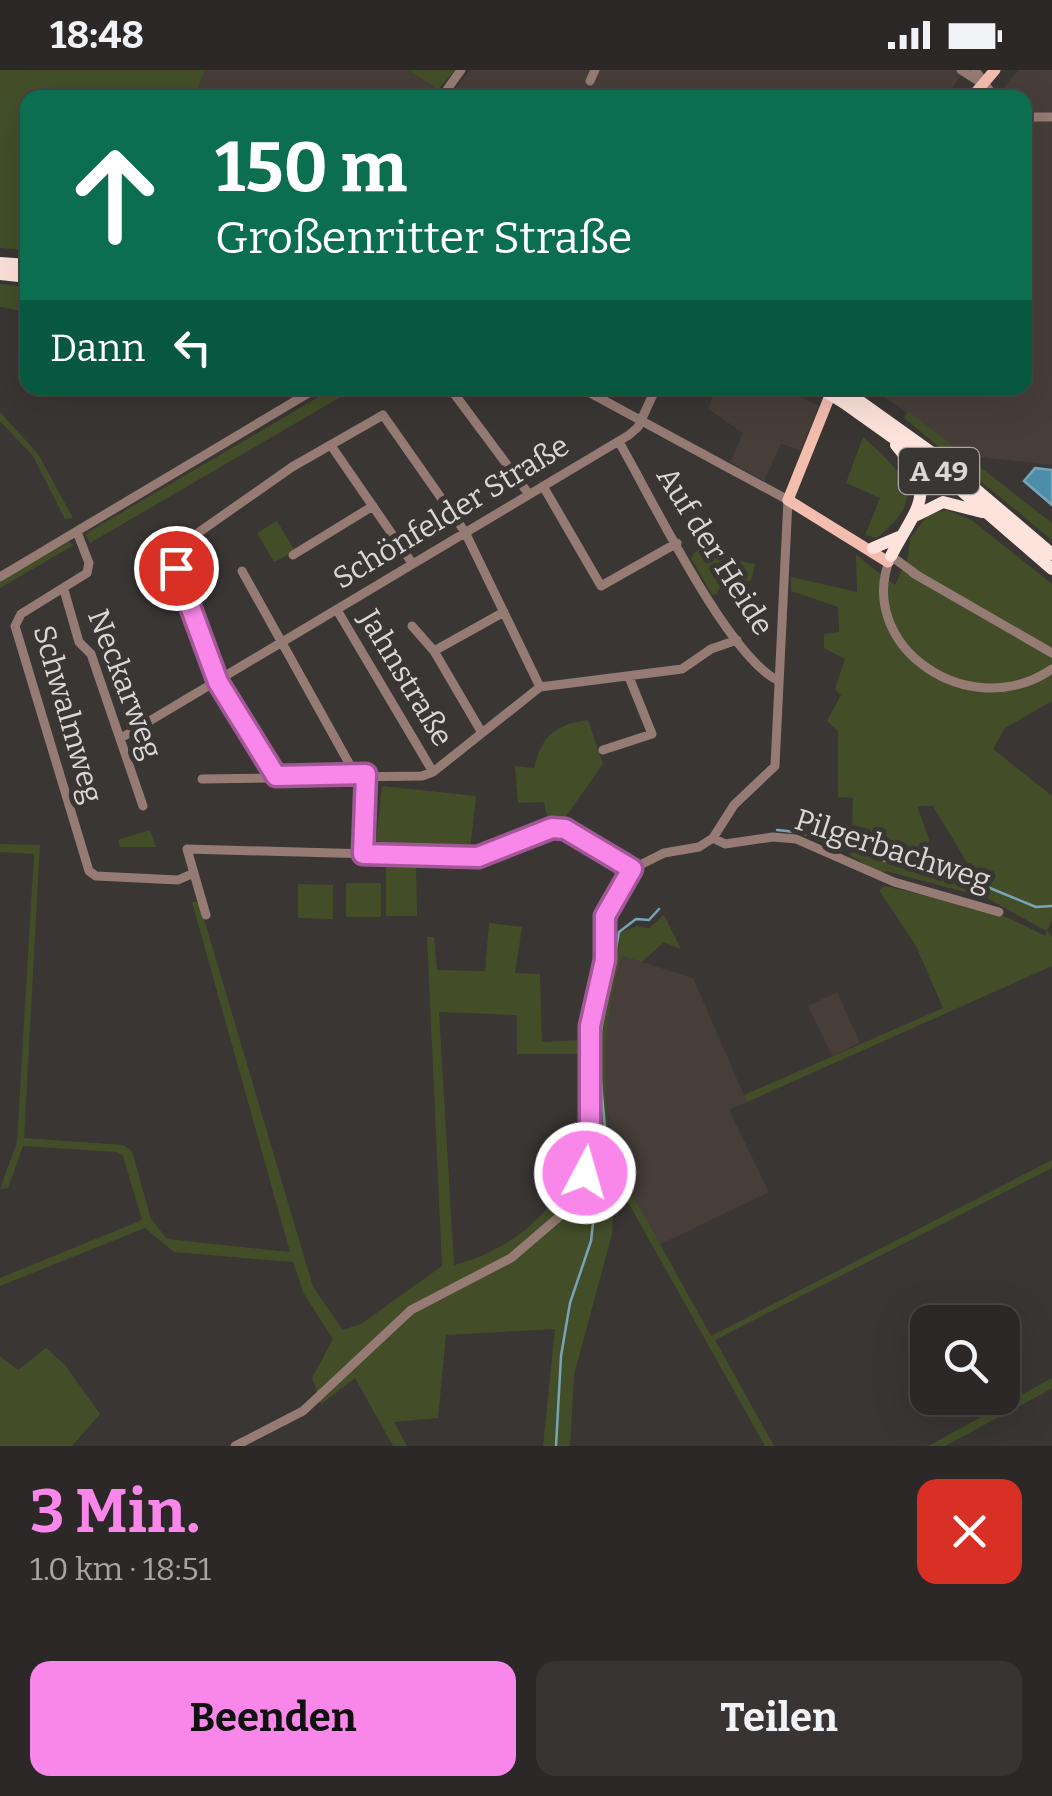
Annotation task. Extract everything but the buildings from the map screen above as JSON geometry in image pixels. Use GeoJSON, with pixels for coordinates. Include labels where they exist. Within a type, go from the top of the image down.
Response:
{"type":"FeatureCollection","features":[{"type":"Feature","properties":{"kind":"highway","name":"A 49"},"geometry":{"type":"LineString","coordinates":[[844,395],[1052,569]]}},
{"type":"Feature","properties":{"kind":"highway","name":"A 49"},"geometry":{"type":"LineString","coordinates":[[845,395],[939,458],[1052,554]]}},
{"type":"Feature","properties":{"kind":"highway"},"geometry":{"type":"LineString","coordinates":[[877,425],[922,480],[922,498],[889,559]]}},
{"type":"Feature","properties":{"kind":"highway"},"geometry":{"type":"LineString","coordinates":[[914,516],[949,502],[997,521]]}},
{"type":"Feature","properties":{"kind":"highway"},"geometry":{"type":"LineString","coordinates":[[869,547],[901,536]]}},
{"type":"Feature","properties":{"kind":"main road"},"geometry":{"type":"LineString","coordinates":[[978,90],[995,70]]}},
{"type":"Feature","properties":{"kind":"main road"},"geometry":{"type":"LineString","coordinates":[[840,395],[788,500],[889,559]]}},
{"type":"Feature","properties":{"kind":"street"},"geometry":{"type":"LineString","coordinates":[[590,81],[595,70]]}},
{"type":"Feature","properties":{"kind":"street"},"geometry":{"type":"LineString","coordinates":[[961,70],[983,84]]}},
{"type":"Feature","properties":{"kind":"street"},"geometry":{"type":"LineString","coordinates":[[976,70],[988,90]]}},
{"type":"Feature","properties":{"kind":"street"},"geometry":{"type":"LineString","coordinates":[[0,577],[305,395]]}},
{"type":"Feature","properties":{"kind":"street"},"geometry":{"type":"LineString","coordinates":[[455,395],[528,493]]}},
{"type":"Feature","properties":{"kind":"street"},"geometry":{"type":"LineString","coordinates":[[594,395],[788,500],[776,680],[776,766],[734,805],[713,838]]}},
{"type":"Feature","properties":{"kind":"street"},"geometry":{"type":"LineString","coordinates":[[641,421],[653,395]]}},
{"type":"Feature","properties":{"kind":"street"},"geometry":{"type":"LineString","coordinates":[[276,776],[218,682],[177,577],[180,550],[228,510],[383,415],[466,532],[540,686]]}},
{"type":"Feature","properties":{"kind":"street","name":"Schönfelder Straße"},"geometry":{"type":"LineString","coordinates":[[121,738],[619,442],[641,421]]}},
{"type":"Feature","properties":{"kind":"street","name":"Auf der Heide"},"geometry":{"type":"LineString","coordinates":[[619,442],[737,640],[776,680]]}},
{"type":"Feature","properties":{"kind":"street"},"geometry":{"type":"LineString","coordinates":[[332,446],[412,563]]}},
{"type":"Feature","properties":{"kind":"street"},"geometry":{"type":"LineString","coordinates":[[542,486],[601,586],[678,543]]}},
{"type":"Feature","properties":{"kind":"street"},"geometry":{"type":"LineString","coordinates":[[293,555],[373,506]]}},
{"type":"Feature","properties":{"kind":"street","name":"Neckarweg"},"geometry":{"type":"LineString","coordinates":[[77,532],[88,563],[86,572],[64,590],[79,642],[91,654],[143,806]]}},
{"type":"Feature","properties":{"kind":"street"},"geometry":{"type":"LineString","coordinates":[[1052,653],[889,559],[885,588],[894,626],[914,656],[935,674],[962,686],[992,690],[1020,685],[1052,669]]}},
{"type":"Feature","properties":{"kind":"street"},"geometry":{"type":"LineString","coordinates":[[242,571],[361,774],[363,854]]}},
{"type":"Feature","properties":{"kind":"street","name":"Schwalmweg"},"geometry":{"type":"LineString","coordinates":[[64,590],[21,614],[15,626],[92,875],[178,880],[194,873]]}},
{"type":"Feature","properties":{"kind":"street","name":"Jahnstraße"},"geometry":{"type":"LineString","coordinates":[[337,610],[433,772]]}},
{"type":"Feature","properties":{"kind":"street"},"geometry":{"type":"LineString","coordinates":[[434,651],[504,612]]}},
{"type":"Feature","properties":{"kind":"street"},"geometry":{"type":"LineString","coordinates":[[412,626],[434,651],[482,733]]}},
{"type":"Feature","properties":{"kind":"street"},"geometry":{"type":"LineString","coordinates":[[202,779],[340,778],[433,772],[540,686],[682,669],[711,649],[737,640]]}},
{"type":"Feature","properties":{"kind":"street"},"geometry":{"type":"LineString","coordinates":[[603,750],[652,734],[629,677]]}},
{"type":"Feature","properties":{"kind":"street"},"geometry":{"type":"LineString","coordinates":[[206,914],[186,849],[478,857],[552,828],[565,829],[632,869],[606,910],[605,960],[590,1026],[589,1151],[578,1190],[553,1226],[511,1258],[411,1310],[302,1410],[234,1446]]}},
{"type":"Feature","properties":{"kind":"street","name":"Pilgerbachweg"},"geometry":{"type":"LineString","coordinates":[[632,869],[664,853],[699,847],[713,838],[725,844],[773,836],[796,838],[894,882],[999,912]]}},
{"type":"Feature","properties":{"kind":"shaded area"},"geometry":{"type":"Polygon","coordinates":[[[205,70],[409,70],[438,90],[198,90],[205,70]]]}},
{"type":"Feature","properties":{"kind":"shaded area"},"geometry":{"type":"Polygon","coordinates":[[[470,70],[965,70],[951,90],[454,90],[470,70]]]}},
{"type":"Feature","properties":{"kind":"shaded area"},"geometry":{"type":"Polygon","coordinates":[[[1018,70],[1052,70],[1052,465],[964,455],[882,395],[1032,395],[1032,90],[1002,90],[1018,70]]]}},
{"type":"Feature","properties":{"kind":"shaded area"},"geometry":{"type":"Polygon","coordinates":[[[713,395],[796,395],[819,406],[801,450],[781,444],[764,481],[730,462],[743,433],[708,409],[713,395]]]}},
{"type":"Feature","properties":{"kind":"shaded area"},"geometry":{"type":"Polygon","coordinates":[[[622,956],[693,978],[747,1102],[729,1110],[769,1192],[659,1245],[611,1154],[603,1048],[606,1014],[622,956]]]}},
{"type":"Feature","properties":{"kind":"shaded area"},"geometry":{"type":"Polygon","coordinates":[[[837,992],[860,1043],[832,1056],[808,1006],[837,992]]]}},
{"type":"Feature","properties":{"kind":"green space"},"geometry":{"type":"Polygon","coordinates":[[[0,70],[205,70],[199,90],[20,90],[20,249],[0,248],[0,70]]]}},
{"type":"Feature","properties":{"kind":"green space"},"geometry":{"type":"Polygon","coordinates":[[[409,70],[455,70],[438,90],[409,70]]]}},
{"type":"Feature","properties":{"kind":"green space"},"geometry":{"type":"Polygon","coordinates":[[[0,284],[20,286],[20,311],[0,307],[0,284]]]}},
{"type":"Feature","properties":{"kind":"green space"},"geometry":{"type":"Polygon","coordinates":[[[322,395],[344,395],[90,543],[85,534],[322,395]]]}},
{"type":"Feature","properties":{"kind":"green space"},"geometry":{"type":"Polygon","coordinates":[[[908,411],[1052,523],[1052,540],[904,418],[908,411]]]}},
{"type":"Feature","properties":{"kind":"green space"},"geometry":{"type":"Polygon","coordinates":[[[0,412],[38,454],[73,518],[65,519],[33,456],[0,421],[0,412]]]}},
{"type":"Feature","properties":{"kind":"green space"},"geometry":{"type":"Polygon","coordinates":[[[863,437],[899,474],[907,498],[893,523],[876,538],[865,535],[880,498],[846,483],[863,437]]]}},
{"type":"Feature","properties":{"kind":"green space"},"geometry":{"type":"Polygon","coordinates":[[[948,510],[973,521],[1052,584],[1052,701],[1005,728],[993,749],[1052,796],[1052,919],[1047,931],[1052,937],[1052,966],[747,1102],[744,1095],[943,1008],[916,946],[879,890],[885,886],[998,913],[1046,936],[1046,931],[987,898],[886,871],[881,874],[850,855],[854,845],[870,849],[870,829],[852,825],[853,798],[838,797],[838,731],[827,721],[841,695],[835,689],[845,659],[824,648],[824,634],[839,632],[838,607],[791,591],[791,577],[857,592],[856,555],[895,585],[908,557],[910,538],[929,514],[948,510]],[[917,806],[929,839],[927,861],[971,869],[933,806],[917,806]]]}},
{"type":"Feature","properties":{"kind":"green space"},"geometry":{"type":"Polygon","coordinates":[[[277,521],[295,551],[274,562],[257,533],[277,521]]]}},
{"type":"Feature","properties":{"kind":"green space"},"geometry":{"type":"Polygon","coordinates":[[[69,542],[74,545],[0,588],[0,581],[69,542]]]}},
{"type":"Feature","properties":{"kind":"green space"},"geometry":{"type":"Polygon","coordinates":[[[700,545],[723,553],[730,560],[717,594],[712,595],[691,558],[700,545]]]}},
{"type":"Feature","properties":{"kind":"green space"},"geometry":{"type":"Polygon","coordinates":[[[735,560],[755,564],[751,581],[727,581],[735,560]]]}},
{"type":"Feature","properties":{"kind":"green space"},"geometry":{"type":"Polygon","coordinates":[[[588,720],[603,764],[562,822],[548,821],[544,802],[518,803],[515,766],[534,768],[541,747],[552,734],[588,720]]]}},
{"type":"Feature","properties":{"kind":"green space"},"geometry":{"type":"Polygon","coordinates":[[[382,786],[476,796],[470,851],[376,841],[382,786]]]}},
{"type":"Feature","properties":{"kind":"green space"},"geometry":{"type":"Polygon","coordinates":[[[150,830],[156,847],[120,847],[118,840],[150,830]]]}},
{"type":"Feature","properties":{"kind":"green space"},"geometry":{"type":"Polygon","coordinates":[[[0,844],[40,845],[24,1138],[123,1145],[132,1151],[151,1219],[167,1239],[290,1252],[192,902],[199,902],[313,1287],[343,1330],[361,1324],[442,1266],[427,937],[434,937],[437,970],[485,971],[489,923],[522,927],[515,973],[540,974],[542,1042],[581,1040],[580,1054],[517,1054],[517,1015],[439,1012],[454,1265],[497,1248],[533,1223],[561,1189],[579,1148],[604,1175],[616,1165],[711,1336],[1052,1160],[1052,1168],[715,1340],[774,1446],[765,1446],[615,1179],[612,1234],[574,1375],[570,1446],[543,1446],[555,1329],[446,1335],[438,1418],[394,1422],[407,1446],[393,1446],[355,1378],[321,1404],[312,1378],[333,1339],[304,1294],[293,1262],[174,1252],[145,1228],[0,1286],[0,1278],[142,1220],[123,1156],[117,1152],[23,1146],[8,1188],[0,1189],[17,1142],[34,854],[0,852],[0,844]]]}},
{"type":"Feature","properties":{"kind":"green space"},"geometry":{"type":"Polygon","coordinates":[[[386,867],[416,867],[417,916],[386,916],[386,867]]]}},
{"type":"Feature","properties":{"kind":"green space"},"geometry":{"type":"Polygon","coordinates":[[[346,883],[381,883],[381,917],[346,917],[346,883]]]}},
{"type":"Feature","properties":{"kind":"green space"},"geometry":{"type":"Polygon","coordinates":[[[298,884],[333,885],[333,919],[298,918],[298,884]]]}},
{"type":"Feature","properties":{"kind":"green space"},"geometry":{"type":"Polygon","coordinates":[[[664,915],[681,949],[664,942],[642,962],[622,956],[615,982],[606,1054],[611,1154],[602,1156],[595,1039],[612,936],[637,926],[649,928],[664,915]]]}},
{"type":"Feature","properties":{"kind":"green space"},"geometry":{"type":"Polygon","coordinates":[[[46,1348],[65,1365],[100,1414],[72,1446],[0,1446],[0,1356],[18,1370],[46,1348]]]}},
{"type":"Feature","properties":{"kind":"green space"},"geometry":{"type":"Polygon","coordinates":[[[1052,1378],[1052,1388],[1020,1406],[1020,1396],[1052,1378]]]}},
{"type":"Feature","properties":{"kind":"green space"},"geometry":{"type":"Polygon","coordinates":[[[985,1415],[1003,1415],[945,1446],[928,1446],[985,1415]]]}},
{"type":"Feature","properties":{"kind":"water"},"geometry":{"type":"Polygon","coordinates":[[[1035,468],[1052,470],[1052,505],[1024,481],[1035,468]]]}},
{"type":"Feature","properties":{"kind":"waterway"},"geometry":{"type":"LineString","coordinates":[[777,830],[813,836],[916,869]]}},
{"type":"Feature","properties":{"kind":"waterway"},"geometry":{"type":"LineString","coordinates":[[924,870],[985,886],[1036,907],[1052,906]]}},
{"type":"Feature","properties":{"kind":"waterway"},"geometry":{"type":"LineString","coordinates":[[556,1446],[561,1356],[570,1303],[591,1241],[598,1178],[607,1153],[598,1047],[619,932],[636,919],[649,920],[659,909]]}},
{"type":"Feature","properties":{"kind":"route"},"geometry":{"type":"LineString","coordinates":[[176,568],[218,682],[276,776],[340,778],[366,774],[363,854],[478,857],[552,828],[578,835],[632,869],[605,916],[605,960],[590,1026],[590,1134],[585,1173]]}}]}
